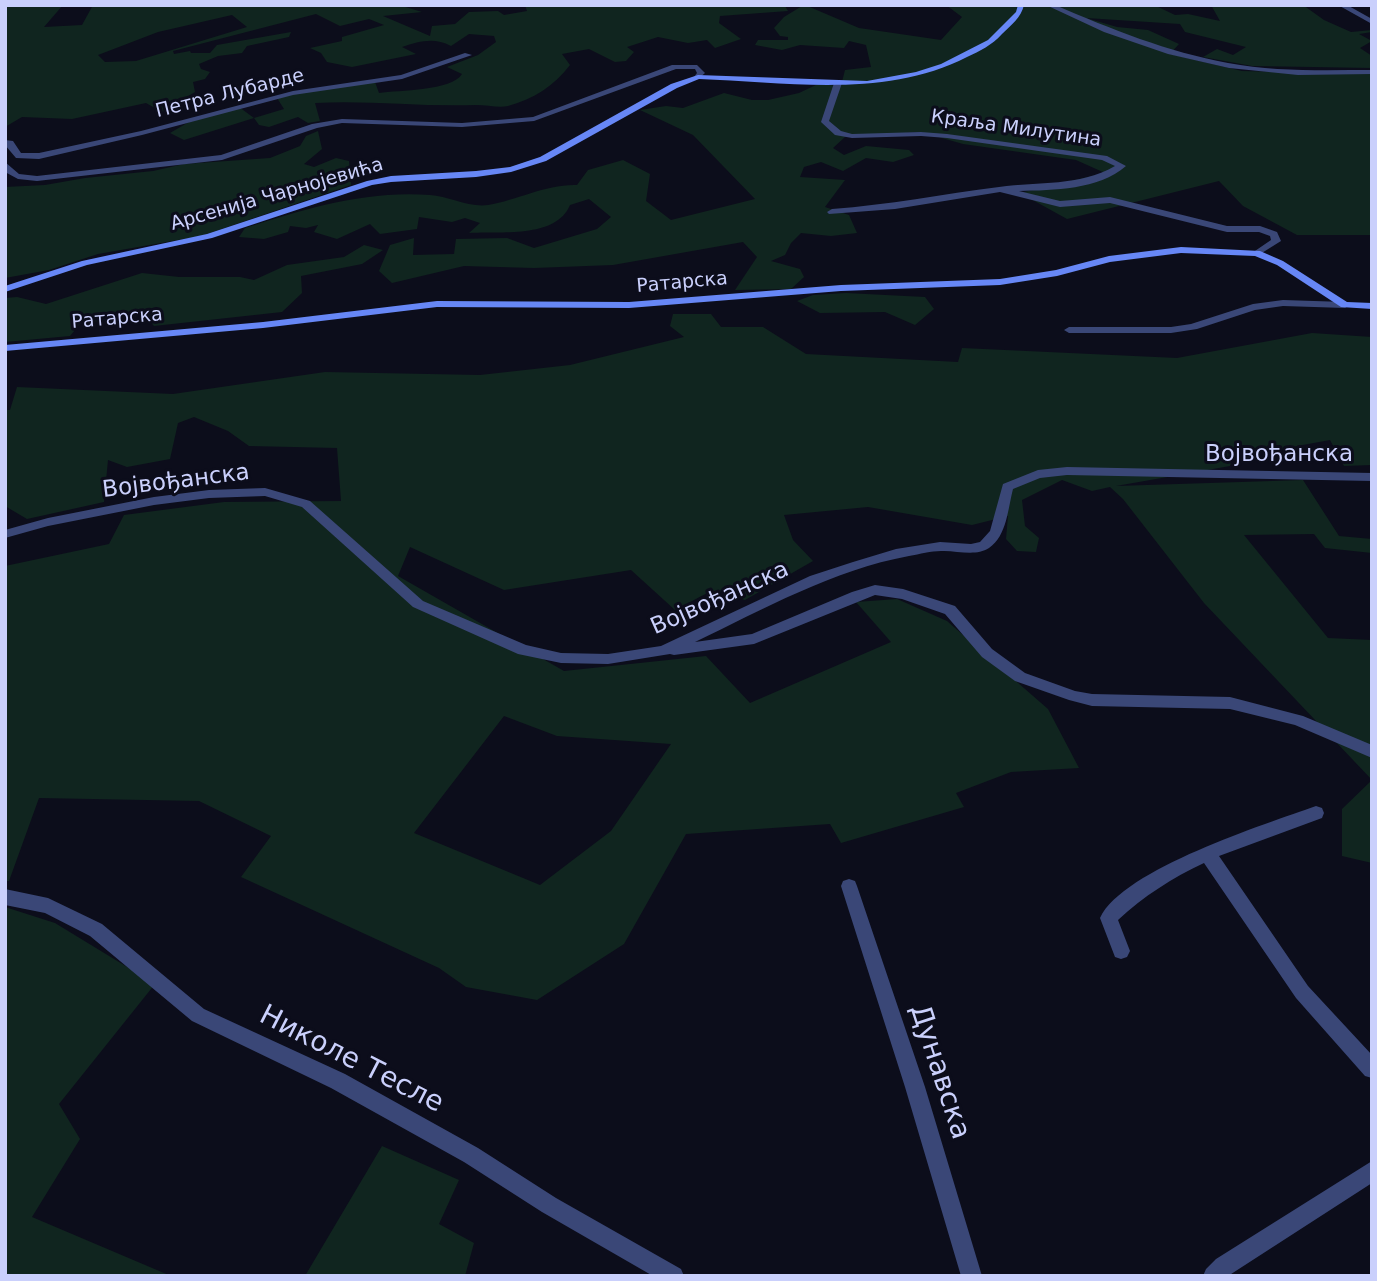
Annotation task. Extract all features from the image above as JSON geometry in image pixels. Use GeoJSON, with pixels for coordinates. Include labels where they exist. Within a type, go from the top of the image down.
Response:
{"type":"FeatureCollection","features":[{"type":"Feature","properties":{"kind":"street"},"geometry":{"type":"LineString","coordinates":[[698,77],[788,78],[838,83],[880,82],[944,66],[991,42],[1019,13],[1021,5]]}},
{"type":"Feature","properties":{"kind":"street"},"geometry":{"type":"LineString","coordinates":[[1049,5],[1107,30],[1171,52],[1230,66],[1298,73],[1372,72]]}},
{"type":"Feature","properties":{"kind":"street"},"geometry":{"type":"LineString","coordinates":[[1341,5],[1372,22]]}},
{"type":"Feature","properties":{"kind":"street","name":"Петра Лубарде"},"geometry":{"type":"LineString","coordinates":[[5,142],[10,143],[19,156],[39,156],[142,133],[293,93],[402,77],[468,55]]}},
{"type":"Feature","properties":{"kind":"street","name":"Арсенија Чарнојевића"},"geometry":{"type":"LineString","coordinates":[[5,165],[9,173],[15,176],[43,178],[222,157],[315,126],[342,121],[462,125],[534,119],[676,67],[697,67],[701,73],[562,150],[511,169],[476,174],[391,178],[209,236],[97,260],[5,289]]}},
{"type":"Feature","properties":{"kind":"street","name":"Краља Милутина"},"geometry":{"type":"LineString","coordinates":[[832,212],[912,205],[1000,189],[1064,186],[1102,176],[1122,166],[1104,158],[947,136],[862,136],[838,133],[825,122],[838,83]]}},
{"type":"Feature","properties":{"kind":"street","name":"Краља Милутина"},"geometry":{"type":"LineString","coordinates":[[1000,189],[1060,204],[1110,200],[1227,229],[1260,229],[1274,234],[1276,241],[1257,253]]}},
{"type":"Feature","properties":{"kind":"street","name":"Ратарска"},"geometry":{"type":"LineString","coordinates":[[5,348],[263,325],[437,304],[629,305],[841,288],[1000,282],[1057,273],[1109,259],[1181,250],[1257,253],[1280,262],[1345,305]]}},
{"type":"Feature","properties":{"kind":"street"},"geometry":{"type":"LineString","coordinates":[[1069,330],[1171,330],[1194,327],[1253,307],[1283,303],[1372,306]]}},
{"type":"Feature","properties":{"kind":"street","name":"Војвођанска"},"geometry":{"type":"LineString","coordinates":[[5,534],[48,522],[154,501],[209,494],[265,492],[306,504],[418,604],[523,650],[561,658],[608,659],[663,651],[836,572],[896,554],[940,546],[971,548],[984,545],[996,532],[1007,487],[1038,474],[1067,471],[1372,477]]}},
{"type":"Feature","properties":{"kind":"street"},"geometry":{"type":"LineString","coordinates":[[663,651],[754,639],[856,594],[875,590],[903,594],[950,610],[987,653],[1020,677],[1074,696],[1092,701],[1171,700],[1230,703],[1297,720],[1372,752]]}},
{"type":"Feature","properties":{"kind":"street"},"geometry":{"type":"LineString","coordinates":[[1121,951],[1109,918],[1126,899],[1207,853],[1316,813]]}},
{"type":"Feature","properties":{"kind":"street"},"geometry":{"type":"LineString","coordinates":[[1207,853],[1302,992],[1372,1069]]}},
{"type":"Feature","properties":{"kind":"street","name":"Дунавска"},"geometry":{"type":"LineString","coordinates":[[849,886],[915,1087],[972,1276]]}},
{"type":"Feature","properties":{"kind":"street","name":"Николе Тесле"},"geometry":{"type":"LineString","coordinates":[[5,897],[48,906],[96,930],[198,1015],[338,1081],[471,1155],[549,1205],[674,1276]]}},
{"type":"Feature","properties":{"kind":"street"},"geometry":{"type":"LineString","coordinates":[[1213,1276],[1223,1266],[1372,1171]]}},
{"type":"Feature","properties":{"kind":"green space"},"geometry":{"type":"Polygon","coordinates":[[[5,5],[63,5],[44,27],[82,25],[93,5],[399,5],[422,12],[383,16],[430,36],[432,26],[455,24],[469,12],[498,11],[504,15],[527,11],[525,5],[788,5],[785,6],[788,11],[720,16],[719,23],[741,39],[715,48],[707,40],[688,43],[658,37],[627,47],[634,52],[626,61],[615,62],[589,49],[562,54],[570,65],[557,79],[526,100],[508,106],[315,103],[320,121],[308,123],[298,117],[269,127],[259,125],[254,118],[284,109],[277,98],[305,91],[375,82],[379,93],[448,84],[462,74],[447,67],[478,55],[496,42],[494,36],[469,34],[451,46],[433,41],[421,42],[402,47],[416,54],[352,67],[327,62],[321,53],[310,48],[342,41],[342,37],[384,25],[369,19],[340,26],[316,14],[173,51],[174,54],[190,51],[210,53],[217,45],[291,32],[289,37],[247,46],[242,53],[218,56],[199,64],[201,69],[210,72],[205,79],[193,82],[195,92],[185,98],[190,101],[162,112],[146,103],[72,119],[22,117],[5,127],[5,5]],[[232,15],[158,32],[98,55],[105,62],[136,61],[247,27],[232,15]]]}},
{"type":"Feature","properties":{"kind":"green space"},"geometry":{"type":"Polygon","coordinates":[[[796,5],[805,5],[859,28],[941,40],[962,17],[946,5],[1154,5],[1175,15],[1188,14],[1220,21],[1211,5],[1303,5],[1324,20],[1351,32],[1372,30],[1359,34],[1372,41],[1360,48],[1372,56],[1372,68],[1252,66],[1203,57],[1217,49],[1233,55],[1246,47],[1185,32],[1180,24],[1086,18],[1117,27],[1148,30],[1179,44],[1170,54],[1242,71],[1372,74],[1372,235],[1297,235],[1243,206],[1219,181],[1067,219],[1020,193],[1105,173],[1076,160],[963,144],[921,132],[845,137],[833,148],[844,155],[866,146],[909,150],[914,155],[893,162],[866,158],[843,171],[821,162],[804,167],[800,177],[845,180],[825,207],[849,215],[857,233],[831,236],[801,233],[791,243],[785,255],[771,261],[800,269],[804,277],[791,289],[735,290],[757,257],[743,242],[613,265],[534,268],[464,266],[392,283],[379,271],[390,245],[414,238],[413,255],[454,254],[456,239],[507,238],[534,248],[597,229],[611,217],[589,199],[570,205],[563,216],[553,223],[526,231],[469,233],[480,223],[465,218],[452,222],[419,217],[417,229],[380,234],[370,224],[337,239],[314,232],[318,225],[306,228],[290,226],[288,232],[264,239],[239,237],[245,228],[359,198],[406,194],[444,197],[474,205],[499,203],[554,187],[577,185],[588,170],[623,160],[650,174],[646,201],[671,220],[755,199],[693,135],[640,110],[666,106],[683,108],[724,93],[752,100],[768,100],[799,93],[818,84],[841,86],[845,70],[871,67],[866,45],[849,41],[844,48],[800,45],[782,50],[755,45],[758,40],[788,40],[788,37],[780,36],[774,28],[784,17],[802,6],[796,5]]]}},
{"type":"Feature","properties":{"kind":"green space"},"geometry":{"type":"Polygon","coordinates":[[[239,107],[254,118],[184,140],[170,133],[194,119],[239,107]]]}},
{"type":"Feature","properties":{"kind":"green space"},"geometry":{"type":"Polygon","coordinates":[[[318,131],[322,149],[304,164],[314,167],[336,158],[349,161],[351,185],[201,236],[98,254],[49,270],[5,278],[5,187],[45,185],[153,171],[184,164],[270,158],[300,146],[306,136],[318,131]]]}},
{"type":"Feature","properties":{"kind":"green space"},"geometry":{"type":"Polygon","coordinates":[[[364,245],[383,250],[362,264],[301,276],[302,293],[282,312],[154,326],[145,315],[80,324],[70,336],[5,342],[5,298],[17,297],[46,304],[142,273],[179,277],[240,277],[254,280],[287,265],[344,257],[364,245]]]}},
{"type":"Feature","properties":{"kind":"green space"},"geometry":{"type":"Polygon","coordinates":[[[846,293],[925,297],[934,309],[915,325],[885,312],[820,313],[797,301],[813,295],[846,293]]]}},
{"type":"Feature","properties":{"kind":"green space"},"geometry":{"type":"Polygon","coordinates":[[[673,314],[711,314],[721,327],[763,327],[806,354],[958,362],[962,348],[1177,358],[1312,333],[1372,337],[1372,465],[1344,466],[1330,440],[1232,458],[1230,466],[1116,486],[1303,480],[1339,536],[1372,539],[1372,553],[1325,548],[1314,534],[1244,535],[1328,638],[1372,640],[1372,780],[1204,603],[1123,499],[1110,487],[1092,491],[1062,480],[1022,500],[1025,526],[1039,538],[1036,552],[1017,551],[1006,539],[1008,516],[972,525],[868,507],[784,515],[793,540],[813,561],[745,600],[711,591],[675,610],[631,570],[504,590],[410,547],[398,576],[564,671],[706,656],[750,703],[891,642],[856,602],[897,599],[947,621],[1048,709],[1079,768],[1011,772],[956,793],[964,807],[841,843],[830,824],[686,834],[624,944],[537,1000],[466,987],[439,968],[241,877],[271,836],[199,801],[39,798],[9,881],[5,881],[5,566],[109,544],[124,515],[224,502],[341,501],[337,448],[249,446],[228,431],[194,417],[178,423],[170,459],[127,467],[108,460],[104,502],[27,519],[5,506],[5,410],[10,410],[17,387],[173,394],[325,372],[480,375],[570,365],[684,337],[670,326],[673,314]],[[504,716],[414,833],[540,885],[611,831],[671,744],[557,736],[504,716]]]}},
{"type":"Feature","properties":{"kind":"green space"},"geometry":{"type":"Polygon","coordinates":[[[1372,780],[1372,863],[1342,856],[1342,809],[1372,780]]]}},
{"type":"Feature","properties":{"kind":"green space"},"geometry":{"type":"Polygon","coordinates":[[[5,907],[55,923],[155,984],[59,1104],[80,1139],[32,1217],[171,1276],[5,1276],[5,907]]]}},
{"type":"Feature","properties":{"kind":"green space"},"geometry":{"type":"Polygon","coordinates":[[[382,1146],[459,1180],[439,1224],[474,1243],[465,1276],[305,1276],[382,1146]]]}}]}
